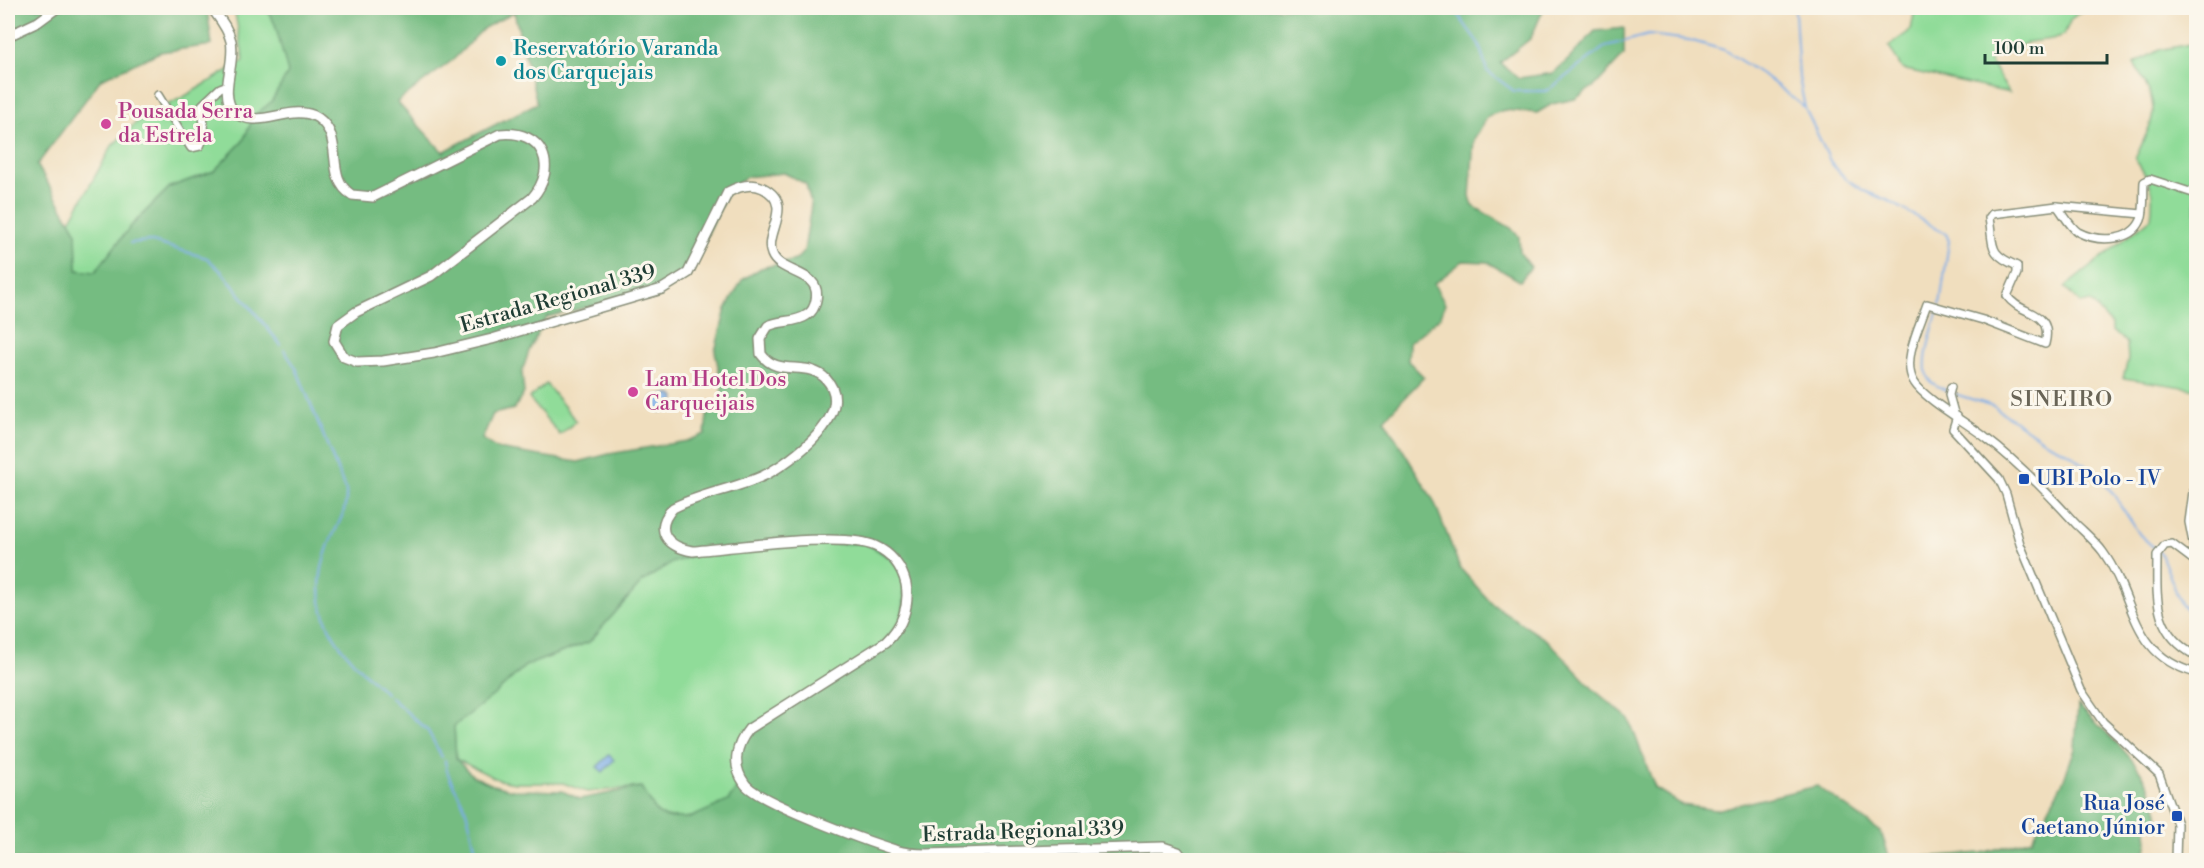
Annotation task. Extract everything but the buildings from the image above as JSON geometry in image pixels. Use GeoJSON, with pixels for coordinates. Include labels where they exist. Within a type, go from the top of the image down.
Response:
{"type":"FeatureCollection","features":[{"type":"Feature","properties":{"kind":"main road"},"geometry":{"type":"LineString","coordinates":[[8,36],[38,22],[57,8]]}},
{"type":"Feature","properties":{"kind":"main road","name":"Estrada Regional 339"},"geometry":{"type":"LineString","coordinates":[[212,8],[231,42],[233,60],[228,85],[231,107],[243,118],[254,120],[304,113],[319,119],[333,138],[336,173],[340,185],[346,191],[359,197],[373,197],[386,192],[500,134],[521,135],[536,144],[543,153],[546,173],[539,190],[532,198],[430,276],[356,312],[338,325],[334,341],[336,348],[344,357],[357,362],[434,353],[663,289],[688,273],[728,192],[747,185],[767,190],[776,201],[778,213],[770,242],[772,255],[778,263],[811,281],[817,295],[814,307],[808,315],[768,326],[760,339],[761,354],[776,368],[808,369],[826,379],[835,398],[833,415],[801,448],[773,470],[674,508],[664,522],[665,535],[674,546],[693,550],[856,540],[881,549],[896,561],[903,573],[907,600],[900,624],[886,642],[749,729],[737,752],[738,770],[745,784],[760,796],[904,852],[927,854],[1163,847],[1178,852],[1184,861]]}},
{"type":"Feature","properties":{"kind":"street"},"geometry":{"type":"LineString","coordinates":[[158,95],[191,148],[200,146],[205,135],[202,105],[220,88],[228,85]]}},
{"type":"Feature","properties":{"kind":"street"},"geometry":{"type":"LineString","coordinates":[[2057,206],[2076,231],[2114,239],[2131,233],[2140,221],[2144,182],[2196,194]]}},
{"type":"Feature","properties":{"kind":"street"},"geometry":{"type":"LineString","coordinates":[[2142,214],[2057,206],[1992,214],[1989,218],[1994,251],[1998,258],[2017,266],[2017,273],[2007,296],[2012,303],[2038,315],[2045,325],[2045,344],[1943,307],[1927,304],[1909,367],[1914,383],[2031,475],[2104,553],[2143,638],[2157,652],[2184,670],[2196,673]]}},
{"type":"Feature","properties":{"kind":"street"},"geometry":{"type":"LineString","coordinates":[[1950,391],[1955,415],[1953,429],[1989,465],[2006,494],[2020,544],[2080,690],[2103,722],[2158,774],[2177,824],[2176,861]]}},
{"type":"Feature","properties":{"kind":"street"},"geometry":{"type":"LineString","coordinates":[[2193,492],[2190,522],[2195,553],[2193,560],[2172,544],[2159,552],[2157,607],[2160,619],[2169,633],[2196,656]]}},
{"type":"Feature","properties":{"kind":"green space"},"geometry":{"type":"Polygon","coordinates":[[[8,8],[207,8],[212,45],[160,52],[101,79],[37,165],[76,231],[77,270],[95,272],[131,226],[170,187],[214,171],[243,141],[254,116],[271,102],[288,73],[275,24],[266,8],[1544,8],[1531,38],[1500,63],[1519,78],[1553,73],[1595,31],[1624,28],[1624,55],[1596,85],[1575,99],[1552,104],[1537,113],[1504,110],[1488,116],[1474,139],[1470,196],[1473,206],[1511,228],[1519,237],[1520,253],[1531,267],[1520,281],[1487,262],[1463,261],[1434,284],[1445,304],[1441,316],[1409,343],[1408,361],[1424,377],[1384,419],[1434,501],[1460,568],[1492,604],[1548,641],[1594,690],[1629,719],[1655,788],[1682,805],[1716,810],[1817,786],[1881,832],[1890,859],[1982,853],[2032,839],[2062,784],[2075,749],[2078,705],[2117,743],[2139,770],[2155,801],[2159,819],[2146,821],[2148,842],[2144,859],[8,860],[8,8]],[[514,12],[484,28],[454,59],[397,102],[443,152],[537,103],[514,12]],[[784,173],[746,177],[727,193],[691,269],[672,287],[547,317],[529,351],[522,372],[524,393],[514,409],[493,414],[482,439],[497,449],[578,462],[609,454],[687,441],[705,434],[707,416],[721,399],[722,387],[715,351],[726,309],[742,280],[761,268],[796,260],[804,251],[811,205],[806,184],[784,173]],[[833,542],[699,553],[671,563],[642,582],[589,642],[525,666],[495,694],[454,726],[456,759],[473,776],[493,785],[513,790],[562,791],[580,799],[641,787],[657,813],[667,818],[690,818],[728,801],[737,788],[736,749],[753,725],[873,655],[904,618],[904,577],[892,559],[866,543],[833,542]]]}},
{"type":"Feature","properties":{"kind":"green space"},"geometry":{"type":"Polygon","coordinates":[[[234,8],[266,8],[275,24],[289,73],[271,103],[254,116],[243,141],[214,171],[170,187],[131,226],[95,272],[77,270],[76,231],[70,221],[112,146],[141,118],[185,96],[244,61],[234,8]]]}},
{"type":"Feature","properties":{"kind":"green space"},"geometry":{"type":"Polygon","coordinates":[[[1915,8],[2086,8],[2071,19],[2064,35],[2029,42],[1989,59],[2009,93],[1902,69],[1889,46],[1911,30],[1915,8]]]}},
{"type":"Feature","properties":{"kind":"green space"},"geometry":{"type":"Polygon","coordinates":[[[2196,43],[2196,389],[2123,378],[2128,360],[2127,343],[2112,331],[2112,325],[2091,302],[2081,304],[2065,287],[2151,218],[2152,193],[2145,174],[2135,159],[2148,131],[2153,111],[2149,91],[2134,64],[2159,50],[2196,43]]]}},
{"type":"Feature","properties":{"kind":"green space"},"geometry":{"type":"Polygon","coordinates":[[[546,384],[576,421],[560,435],[529,398],[546,384]]]}},
{"type":"Feature","properties":{"kind":"green space"},"geometry":{"type":"Polygon","coordinates":[[[866,543],[895,563],[902,576],[903,608],[891,639],[736,749],[737,787],[725,803],[715,809],[691,817],[668,817],[659,814],[654,809],[641,787],[587,792],[563,783],[515,783],[499,780],[456,759],[454,726],[495,694],[525,666],[589,642],[642,582],[671,563],[699,553],[758,546],[866,543]]]}},
{"type":"Feature","properties":{"kind":"water"},"geometry":{"type":"Polygon","coordinates":[[[670,394],[675,397],[674,405],[661,412],[652,408],[651,401],[654,396],[670,394]]]}},
{"type":"Feature","properties":{"kind":"water"},"geometry":{"type":"Polygon","coordinates":[[[609,755],[614,760],[603,772],[597,767],[609,755]]]}},
{"type":"Feature","properties":{"kind":"waterway"},"geometry":{"type":"LineString","coordinates":[[1453,8],[1479,44],[1487,71],[1514,91],[1549,89]]}},
{"type":"Feature","properties":{"kind":"waterway"},"geometry":{"type":"LineString","coordinates":[[1795,12],[1799,78],[1805,108]]}},
{"type":"Feature","properties":{"kind":"waterway"},"geometry":{"type":"LineString","coordinates":[[1552,87],[1606,46],[1649,35],[1689,40],[1724,50],[1766,77],[1805,108],[1831,163],[1845,178],[1864,191],[1889,201],[1946,234],[1949,241],[1940,305]]}},
{"type":"Feature","properties":{"kind":"waterway"},"geometry":{"type":"LineString","coordinates":[[130,243],[149,241],[207,258],[222,272],[281,345]]}},
{"type":"Feature","properties":{"kind":"waterway"},"geometry":{"type":"LineString","coordinates":[[1938,310],[1928,347],[1926,367],[1930,381],[1947,391]]}},
{"type":"Feature","properties":{"kind":"waterway"},"geometry":{"type":"LineString","coordinates":[[284,350],[296,368],[346,491],[343,513],[328,547],[321,571],[320,592],[323,612],[340,646],[386,693]]}},
{"type":"Feature","properties":{"kind":"waterway"},"geometry":{"type":"LineString","coordinates":[[1952,393],[1993,406],[2046,442],[2069,453],[2094,472],[2112,492],[2140,535],[2161,554],[2181,604],[2196,620]]}},
{"type":"Feature","properties":{"kind":"waterway"},"geometry":{"type":"LineString","coordinates":[[389,696],[428,731],[442,757]]}},
{"type":"Feature","properties":{"kind":"waterway"},"geometry":{"type":"LineString","coordinates":[[445,761],[449,775],[465,807],[479,860]]}},
{"type":"Feature","properties":{"kind":"place","name":"Reservatório Varanda dos Carquejais"},"geometry":{"type":"Point","coordinates":[501,61]}},
{"type":"Feature","properties":{"kind":"place","name":"Pousada Serra da Estrela"},"geometry":{"type":"Point","coordinates":[106,124]}},
{"type":"Feature","properties":{"kind":"place","name":"Lam Hotel Dos Carqueijais"},"geometry":{"type":"Point","coordinates":[633,392]}},
{"type":"Feature","properties":{"kind":"place","name":"UBI Polo - IV"},"geometry":{"type":"Point","coordinates":[2024,479]}},
{"type":"Feature","properties":{"kind":"place","name":"Rua José Caetano Júnior"},"geometry":{"type":"Point","coordinates":[2177,816]}},
{"type":"Feature","properties":{"kind":"district","name":"SINEIRO"},"geometry":{"type":"Point","coordinates":[2062,399]}}]}
